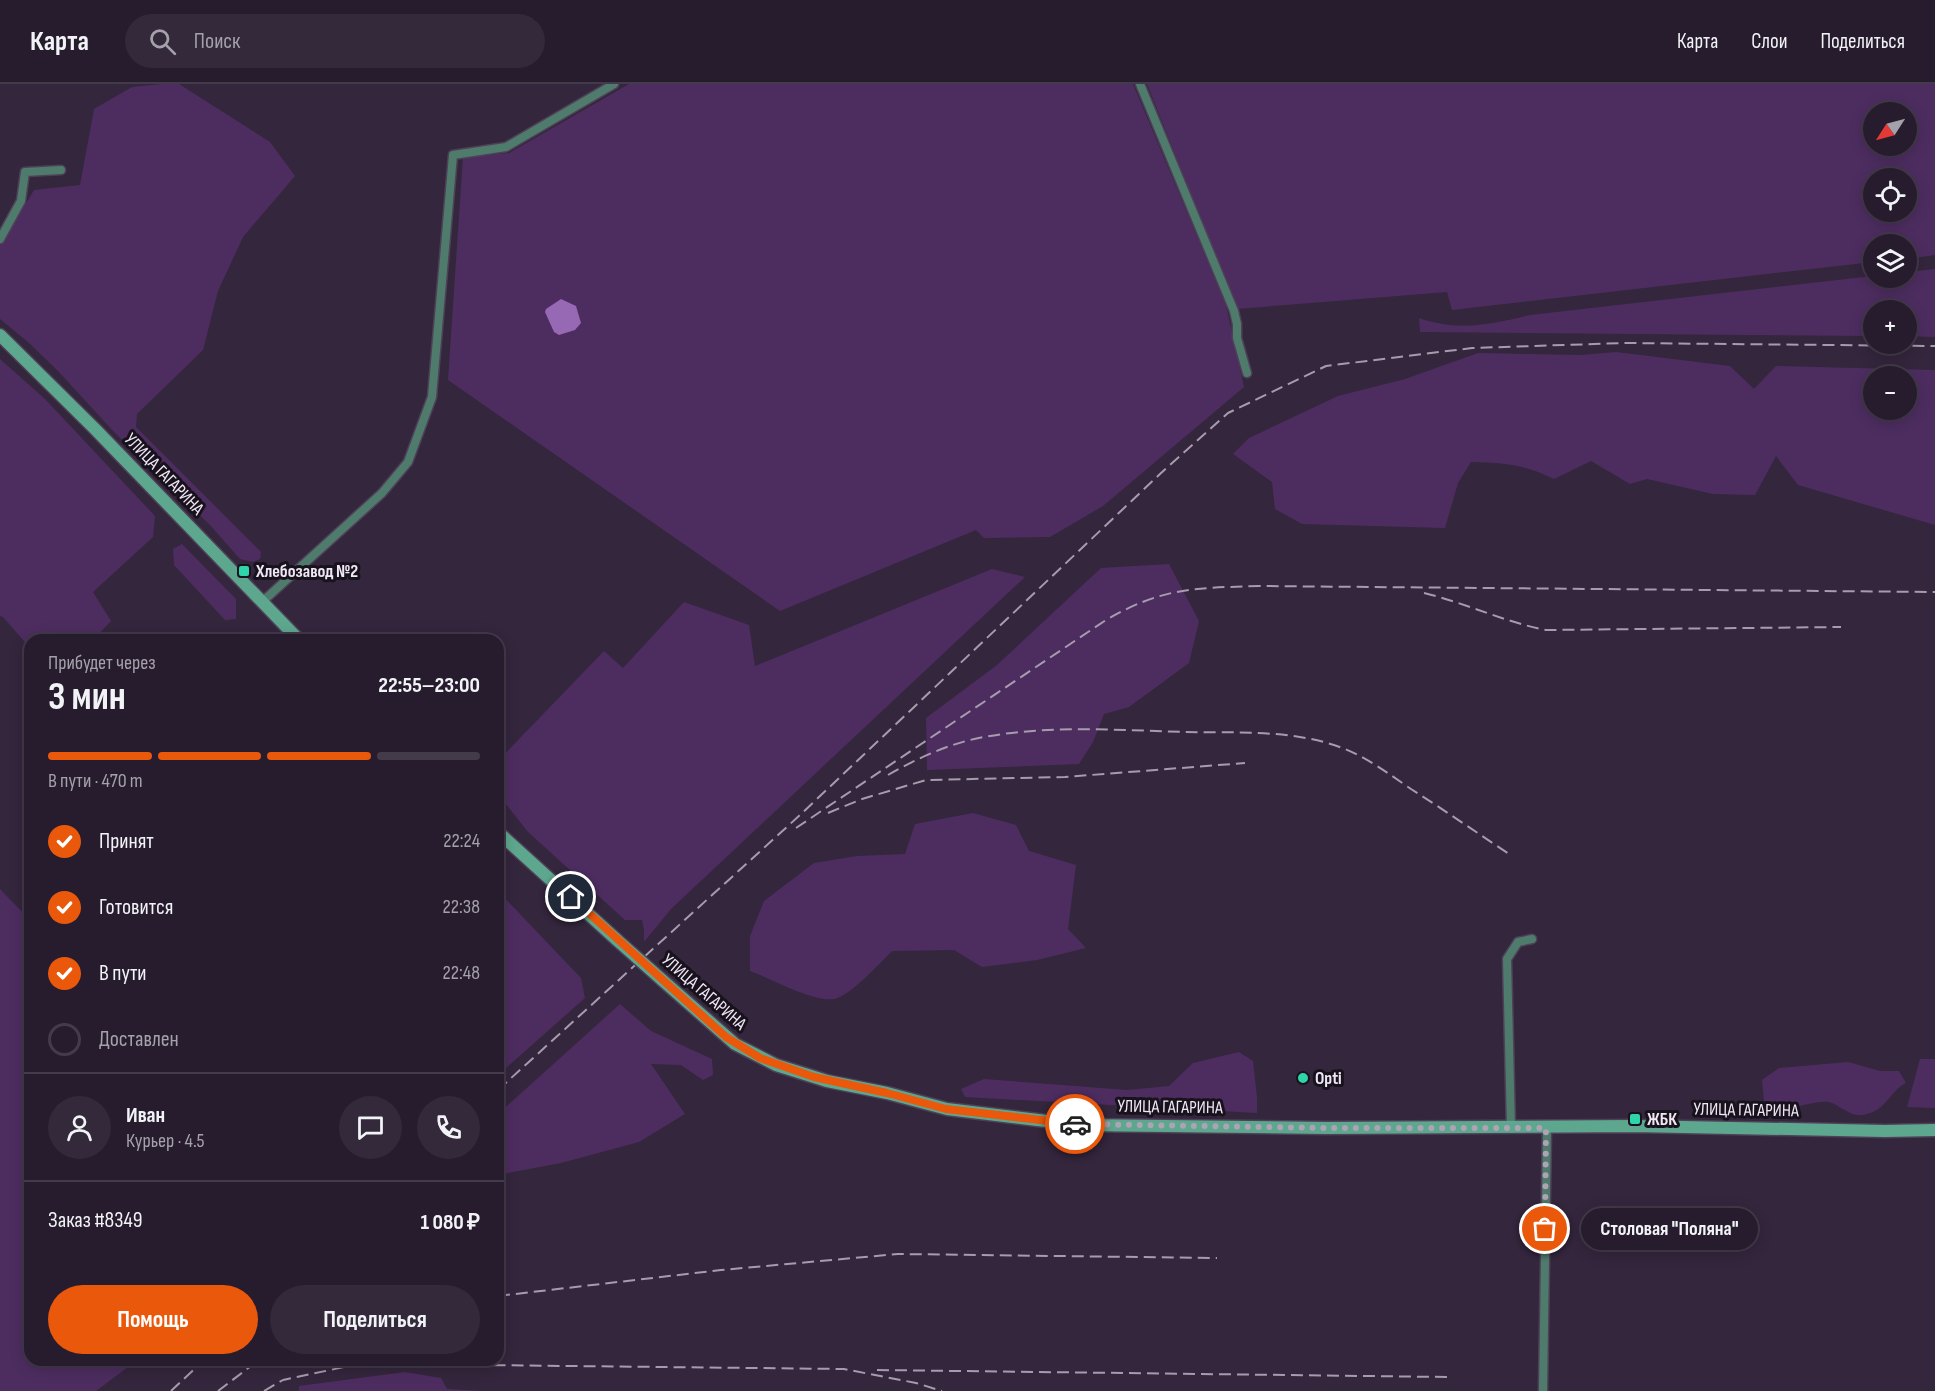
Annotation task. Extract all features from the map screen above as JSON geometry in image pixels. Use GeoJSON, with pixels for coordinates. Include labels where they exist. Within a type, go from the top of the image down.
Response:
{"type":"FeatureCollection","features":[{"type":"Feature","properties":{"kind":"main road","name":"УЛИЦА ГАГАРИНА"},"geometry":{"type":"LineString","coordinates":[[0,335],[87,421],[293,634]]}},
{"type":"Feature","properties":{"kind":"main road","name":"УЛИЦА ГАГАРИНА"},"geometry":{"type":"LineString","coordinates":[[504,837],[726,1037],[760,1058],[818,1079],[887,1093],[946,1109],[1079,1125],[1511,1128],[1647,1126],[1935,1130]]}},
{"type":"Feature","properties":{"kind":"street"},"geometry":{"type":"LineString","coordinates":[[262,602],[382,493],[408,462],[432,397],[453,155],[506,147],[614,84]]}},
{"type":"Feature","properties":{"kind":"street"},"geometry":{"type":"LineString","coordinates":[[1140,84],[1230,301],[1247,373]]}},
{"type":"Feature","properties":{"kind":"street"},"geometry":{"type":"LineString","coordinates":[[0,239],[21,201],[25,172],[61,170]]}},
{"type":"Feature","properties":{"kind":"street"},"geometry":{"type":"LineString","coordinates":[[1511,1128],[1507,959],[1518,942],[1532,939]]}},
{"type":"Feature","properties":{"kind":"street"},"geometry":{"type":"LineString","coordinates":[[1543,1391],[1546,1128]]}},
{"type":"Feature","properties":{"kind":"shaded area"},"geometry":{"type":"Polygon","coordinates":[[[179,84],[270,142],[295,176],[243,237],[218,291],[203,350],[137,414],[136,427],[261,552],[260,559],[253,562],[240,559],[209,524],[114,432],[58,371],[0,319],[0,242],[4,241],[34,190],[80,185],[94,109],[132,87],[179,84]]]}},
{"type":"Feature","properties":{"kind":"shaded area"},"geometry":{"type":"Polygon","coordinates":[[[629,84],[1133,84],[1226,305],[1244,387],[1103,506],[1050,537],[984,538],[976,530],[780,611],[448,380],[463,157],[509,153],[629,84]]]}},
{"type":"Feature","properties":{"kind":"shaded area"},"geometry":{"type":"Polygon","coordinates":[[[1147,84],[1935,84],[1935,255],[1917,258],[1917,234],[1863,234],[1863,263],[1452,310],[1447,292],[1237,309],[1147,84]]]}},
{"type":"Feature","properties":{"kind":"shaded area"},"geometry":{"type":"Polygon","coordinates":[[[1935,269],[1935,337],[1917,336],[1917,300],[1863,300],[1863,336],[1420,332],[1419,318],[1447,325],[1475,325],[1530,315],[1863,277],[1863,288],[1917,288],[1917,271],[1935,269]]]}},
{"type":"Feature","properties":{"kind":"shaded area"},"geometry":{"type":"Polygon","coordinates":[[[561,299],[576,306],[581,323],[575,330],[559,335],[554,332],[545,312],[561,299]]]}},
{"type":"Feature","properties":{"kind":"shaded area"},"geometry":{"type":"Polygon","coordinates":[[[1616,352],[1730,366],[1754,389],[1776,366],[1863,368],[1863,420],[1917,420],[1917,370],[1935,370],[1935,525],[1798,485],[1776,456],[1755,495],[1713,494],[1647,479],[1630,484],[1591,461],[1554,479],[1514,465],[1471,462],[1458,483],[1445,528],[1302,524],[1275,509],[1272,482],[1233,454],[1249,438],[1338,396],[1405,379],[1478,353],[1581,355],[1616,352]]]}},
{"type":"Feature","properties":{"kind":"shaded area"},"geometry":{"type":"Polygon","coordinates":[[[0,359],[45,399],[155,516],[153,537],[93,592],[111,621],[99,634],[24,634],[24,641],[0,616],[0,359]]]}},
{"type":"Feature","properties":{"kind":"shaded area"},"geometry":{"type":"Polygon","coordinates":[[[182,544],[236,599],[236,619],[225,620],[174,565],[173,549],[182,544]]]}},
{"type":"Feature","properties":{"kind":"shaded area"},"geometry":{"type":"Polygon","coordinates":[[[1169,564],[1199,621],[1189,663],[1129,707],[1104,714],[1093,742],[1079,764],[927,770],[926,718],[997,665],[1101,568],[1169,564]]]}},
{"type":"Feature","properties":{"kind":"shaded area"},"geometry":{"type":"Polygon","coordinates":[[[992,569],[1025,577],[671,909],[644,942],[642,920],[625,920],[528,832],[504,802],[504,755],[604,651],[623,668],[684,602],[749,625],[755,666],[992,569]]]}},
{"type":"Feature","properties":{"kind":"shaded area"},"geometry":{"type":"Polygon","coordinates":[[[973,813],[1016,825],[1029,851],[1076,865],[1068,929],[1086,948],[1037,960],[982,967],[954,950],[892,951],[856,986],[841,997],[834,999],[804,994],[750,971],[750,936],[764,901],[814,863],[857,856],[905,854],[915,824],[973,813]]]}},
{"type":"Feature","properties":{"kind":"shaded area"},"geometry":{"type":"Polygon","coordinates":[[[0,889],[24,914],[24,1366],[129,1366],[96,1391],[0,1391],[0,889]]]}},
{"type":"Feature","properties":{"kind":"shaded area"},"geometry":{"type":"Polygon","coordinates":[[[504,897],[581,978],[585,998],[504,1070],[504,897]]]}},
{"type":"Feature","properties":{"kind":"shaded area"},"geometry":{"type":"Polygon","coordinates":[[[620,1004],[651,1031],[712,1059],[713,1075],[703,1080],[681,1065],[651,1064],[685,1114],[639,1142],[561,1163],[504,1174],[504,1109],[620,1004]]]}},
{"type":"Feature","properties":{"kind":"shaded area"},"geometry":{"type":"Polygon","coordinates":[[[1239,1052],[1253,1061],[1257,1113],[965,1097],[961,1089],[984,1079],[1127,1090],[1169,1086],[1193,1063],[1239,1052]]]}},
{"type":"Feature","properties":{"kind":"shaded area"},"geometry":{"type":"Polygon","coordinates":[[[1920,1059],[1935,1059],[1935,1108],[1907,1107],[1920,1059]]]}},
{"type":"Feature","properties":{"kind":"shaded area"},"geometry":{"type":"Polygon","coordinates":[[[1848,1062],[1880,1071],[1899,1071],[1906,1083],[1879,1109],[1861,1115],[1851,1113],[1829,1102],[1773,1112],[1764,1101],[1762,1080],[1779,1068],[1848,1062]]]}},
{"type":"Feature","properties":{"kind":"shaded area"},"geometry":{"type":"Polygon","coordinates":[[[405,1372],[441,1378],[447,1389],[482,1391],[299,1391],[299,1386],[405,1372]]]}},
{"type":"Feature","properties":{"kind":"railway"},"geometry":{"type":"LineString","coordinates":[[504,1085],[800,815],[1160,474],[1228,413],[1326,366],[1472,348],[1625,343],[1935,346]]}},
{"type":"Feature","properties":{"kind":"railway"},"geometry":{"type":"LineString","coordinates":[[796,828],[1106,620],[1145,601],[1180,591],[1259,586],[1935,592]]}},
{"type":"Feature","properties":{"kind":"railway"},"geometry":{"type":"LineString","coordinates":[[1424,593],[1546,630],[1841,627]]}},
{"type":"Feature","properties":{"kind":"railway"},"geometry":{"type":"LineString","coordinates":[[888,775],[947,747],[1009,733],[1084,729],[1286,735],[1326,743],[1362,757],[1509,854]]}},
{"type":"Feature","properties":{"kind":"railway"},"geometry":{"type":"LineString","coordinates":[[828,813],[862,799],[926,780],[1065,777],[1245,763]]}},
{"type":"Feature","properties":{"kind":"railway"},"geometry":{"type":"LineString","coordinates":[[504,1295],[721,1270],[898,1254],[1217,1258]]}},
{"type":"Feature","properties":{"kind":"railway"},"geometry":{"type":"LineString","coordinates":[[504,1365],[844,1369],[916,1383],[942,1391]]}},
{"type":"Feature","properties":{"kind":"railway"},"geometry":{"type":"LineString","coordinates":[[171,1391],[198,1366]]}},
{"type":"Feature","properties":{"kind":"railway"},"geometry":{"type":"LineString","coordinates":[[218,1391],[251,1366]]}},
{"type":"Feature","properties":{"kind":"railway"},"geometry":{"type":"LineString","coordinates":[[264,1391],[283,1380],[349,1366]]}},
{"type":"Feature","properties":{"kind":"railway"},"geometry":{"type":"LineString","coordinates":[[877,1370],[1447,1377]]}},
{"type":"Feature","properties":{"kind":"way so far"},"geometry":{"type":"LineString","coordinates":[[1075,1124],[1326,1128],[1546,1128],[1545,1229]]}},
{"type":"Feature","properties":{"kind":"place","name":"Хлебозавод №2"},"geometry":{"type":"Point","coordinates":[244,571]}},
{"type":"Feature","properties":{"kind":"place","name":"Opti"},"geometry":{"type":"Point","coordinates":[1303,1078]}},
{"type":"Feature","properties":{"kind":"place","name":"ЖБК"},"geometry":{"type":"Point","coordinates":[1635,1119]}},
{"type":"Feature","properties":{"kind":"place","name":"Столовая \"Поляна\""},"geometry":{"type":"Point","coordinates":[1545,1229]}},
{"type":"Feature","properties":{"kind":"route"},"geometry":{"type":"LineString","coordinates":[[571,897],[726,1037],[743,1050],[760,1058],[801,1074],[946,1109],[1075,1124]]}}]}
